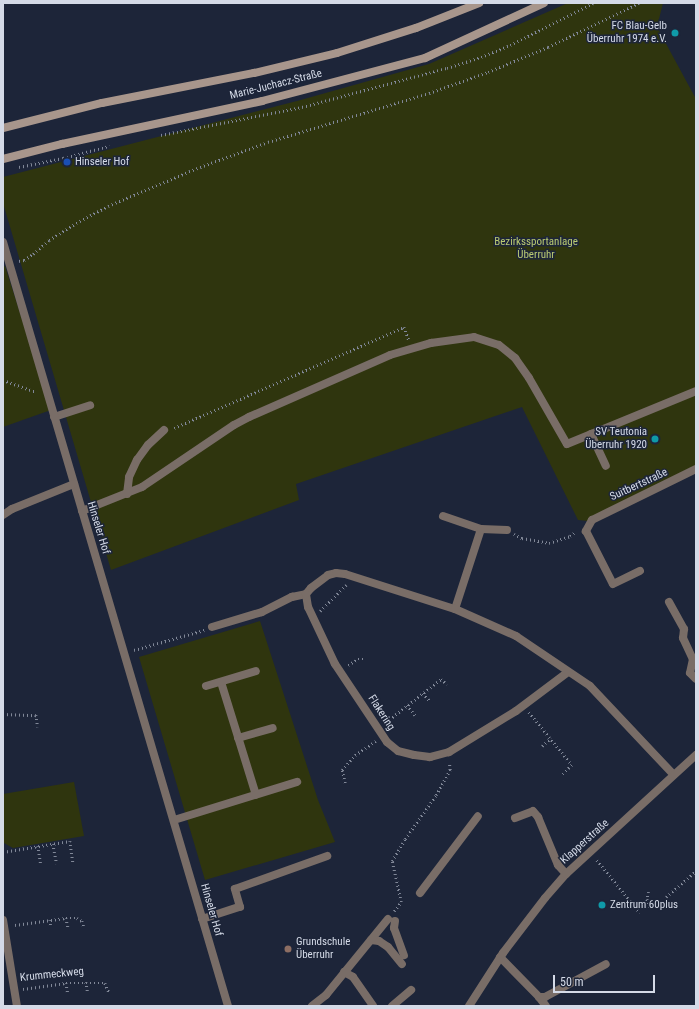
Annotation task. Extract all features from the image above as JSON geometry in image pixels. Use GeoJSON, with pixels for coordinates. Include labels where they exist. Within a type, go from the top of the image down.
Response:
{"type":"FeatureCollection","features":[{"type":"Feature","properties":{"kind":"main road","name":"Marie-Juchacz-Straße"},"geometry":{"type":"LineString","coordinates":[[3,128],[102,104],[254,73],[337,54],[416,28],[479,3]]}},
{"type":"Feature","properties":{"kind":"main road","name":"Marie-Juchacz-Straße"},"geometry":{"type":"LineString","coordinates":[[3,159],[62,144],[262,101],[425,58],[544,3]]}},
{"type":"Feature","properties":{"kind":"street","name":"Hinseler Hof"},"geometry":{"type":"LineString","coordinates":[[3,242],[6,264],[54,417],[228,1006]]}},
{"type":"Feature","properties":{"kind":"street"},"geometry":{"type":"LineString","coordinates":[[82,511],[127,494],[159,477],[234,424],[390,355],[446,340],[474,337],[499,345],[515,358],[529,378],[567,444],[696,392]]}},
{"type":"Feature","properties":{"kind":"street"},"geometry":{"type":"LineString","coordinates":[[54,417],[90,405]]}},
{"type":"Feature","properties":{"kind":"street"},"geometry":{"type":"LineString","coordinates":[[127,494],[129,476],[137,460],[148,445],[164,430]]}},
{"type":"Feature","properties":{"kind":"street"},"geometry":{"type":"LineString","coordinates":[[591,434],[606,466]]}},
{"type":"Feature","properties":{"kind":"street","name":"Suitbertstraße"},"geometry":{"type":"LineString","coordinates":[[592,520],[696,469]]}},
{"type":"Feature","properties":{"kind":"street"},"geometry":{"type":"LineString","coordinates":[[3,515],[12,509],[74,484]]}},
{"type":"Feature","properties":{"kind":"street"},"geometry":{"type":"LineString","coordinates":[[443,516],[481,529],[507,530]]}},
{"type":"Feature","properties":{"kind":"street"},"geometry":{"type":"LineString","coordinates":[[592,520],[586,531],[613,584],[640,571]]}},
{"type":"Feature","properties":{"kind":"street"},"geometry":{"type":"LineString","coordinates":[[455,609],[481,529]]}},
{"type":"Feature","properties":{"kind":"street"},"geometry":{"type":"LineString","coordinates":[[212,627],[262,612],[292,597],[306,594],[311,588],[328,575],[336,573],[354,577],[455,609],[516,636],[590,686],[673,774]]}},
{"type":"Feature","properties":{"kind":"street","name":"Flakering"},"geometry":{"type":"LineString","coordinates":[[306,594],[308,607],[340,670],[387,742],[398,751],[430,757],[449,752],[524,706],[568,672]]}},
{"type":"Feature","properties":{"kind":"street"},"geometry":{"type":"LineString","coordinates":[[669,602],[684,629],[683,638],[693,658],[690,673],[696,680]]}},
{"type":"Feature","properties":{"kind":"street"},"geometry":{"type":"LineString","coordinates":[[206,686],[256,671]]}},
{"type":"Feature","properties":{"kind":"street"},"geometry":{"type":"LineString","coordinates":[[221,682],[256,795]]}},
{"type":"Feature","properties":{"kind":"street"},"geometry":{"type":"LineString","coordinates":[[238,738],[272,728]]}},
{"type":"Feature","properties":{"kind":"street","name":"Klapperstraße"},"geometry":{"type":"LineString","coordinates":[[469,1006],[500,957],[545,898],[566,874],[673,774],[696,755]]}},
{"type":"Feature","properties":{"kind":"street"},"geometry":{"type":"LineString","coordinates":[[174,820],[297,782]]}},
{"type":"Feature","properties":{"kind":"street"},"geometry":{"type":"LineString","coordinates":[[515,818],[533,811],[538,817],[558,865],[566,874]]}},
{"type":"Feature","properties":{"kind":"street"},"geometry":{"type":"LineString","coordinates":[[420,892],[478,816]]}},
{"type":"Feature","properties":{"kind":"street"},"geometry":{"type":"LineString","coordinates":[[202,919],[240,907],[235,889],[327,856]]}},
{"type":"Feature","properties":{"kind":"street"},"geometry":{"type":"LineString","coordinates":[[312,1006],[326,995],[371,940],[391,920],[404,955]]}},
{"type":"Feature","properties":{"kind":"street","name":"Krummeckweg"},"geometry":{"type":"LineString","coordinates":[[4,923],[17,1006]]}},
{"type":"Feature","properties":{"kind":"street"},"geometry":{"type":"LineString","coordinates":[[371,940],[378,941],[388,947],[402,964]]}},
{"type":"Feature","properties":{"kind":"street"},"geometry":{"type":"LineString","coordinates":[[500,957],[546,1006]]}},
{"type":"Feature","properties":{"kind":"street"},"geometry":{"type":"LineString","coordinates":[[539,997],[545,997],[606,964]]}},
{"type":"Feature","properties":{"kind":"street"},"geometry":{"type":"LineString","coordinates":[[344,972],[353,977],[373,1006]]}},
{"type":"Feature","properties":{"kind":"street"},"geometry":{"type":"LineString","coordinates":[[392,1006],[411,990]]}},
{"type":"Feature","properties":{"kind":"path"},"geometry":{"type":"LineString","coordinates":[[6,264],[24,260],[62,231],[108,206],[200,166],[268,142],[429,93],[488,72],[548,47],[639,3]]}},
{"type":"Feature","properties":{"kind":"path"},"geometry":{"type":"LineString","coordinates":[[164,430],[166,432],[404,327],[408,337]]}},
{"type":"Feature","properties":{"kind":"path"},"geometry":{"type":"LineString","coordinates":[[3,380],[37,392],[46,393]]}},
{"type":"Feature","properties":{"kind":"path"},"geometry":{"type":"LineString","coordinates":[[507,530],[522,538],[549,543],[570,536],[592,520]]}},
{"type":"Feature","properties":{"kind":"path"},"geometry":{"type":"LineString","coordinates":[[313,618],[354,577]]}},
{"type":"Feature","properties":{"kind":"path"},"geometry":{"type":"LineString","coordinates":[[146,647],[212,627]]}},
{"type":"Feature","properties":{"kind":"path"},"geometry":{"type":"LineString","coordinates":[[340,670],[358,659],[366,659]]}},
{"type":"Feature","properties":{"kind":"path"},"geometry":{"type":"LineString","coordinates":[[377,728],[441,679],[447,684]]}},
{"type":"Feature","properties":{"kind":"path"},"geometry":{"type":"LineString","coordinates":[[423,693],[430,701]]}},
{"type":"Feature","properties":{"kind":"path"},"geometry":{"type":"LineString","coordinates":[[407,705],[415,715]]}},
{"type":"Feature","properties":{"kind":"path"},"geometry":{"type":"LineString","coordinates":[[524,706],[572,765],[563,774]]}},
{"type":"Feature","properties":{"kind":"path"},"geometry":{"type":"LineString","coordinates":[[3,714],[36,715],[38,727]]}},
{"type":"Feature","properties":{"kind":"path"},"geometry":{"type":"LineString","coordinates":[[345,783],[342,770],[348,762],[383,736]]}},
{"type":"Feature","properties":{"kind":"path"},"geometry":{"type":"LineString","coordinates":[[542,746],[551,738]]}},
{"type":"Feature","properties":{"kind":"path"},"geometry":{"type":"LineString","coordinates":[[391,920],[401,902],[392,861],[405,839],[436,795],[450,770],[449,752]]}},
{"type":"Feature","properties":{"kind":"path"},"geometry":{"type":"LineString","coordinates":[[3,852],[70,841],[73,863]]}},
{"type":"Feature","properties":{"kind":"path"},"geometry":{"type":"LineString","coordinates":[[53,844],[57,864]]}},
{"type":"Feature","properties":{"kind":"path"},"geometry":{"type":"LineString","coordinates":[[38,846],[41,864]]}},
{"type":"Feature","properties":{"kind":"path"},"geometry":{"type":"LineString","coordinates":[[590,852],[640,913]]}},
{"type":"Feature","properties":{"kind":"path"},"geometry":{"type":"LineString","coordinates":[[666,897],[696,871]]}},
{"type":"Feature","properties":{"kind":"path"},"geometry":{"type":"LineString","coordinates":[[649,892],[647,899],[650,907]]}},
{"type":"Feature","properties":{"kind":"path"},"geometry":{"type":"LineString","coordinates":[[66,918],[68,927]]}},
{"type":"Feature","properties":{"kind":"path"},"geometry":{"type":"LineString","coordinates":[[4,923],[77,918],[82,921],[84,927]]}},
{"type":"Feature","properties":{"kind":"path"},"geometry":{"type":"LineString","coordinates":[[50,920],[51,927]]}},
{"type":"Feature","properties":{"kind":"path"},"geometry":{"type":"LineString","coordinates":[[86,982],[88,993]]}},
{"type":"Feature","properties":{"kind":"path","name":"Krummeckweg"},"geometry":{"type":"LineString","coordinates":[[15,990],[66,983],[105,982],[108,992]]}},
{"type":"Feature","properties":{"kind":"path"},"geometry":{"type":"LineString","coordinates":[[66,983],[68,993]]}},
{"type":"Feature","properties":{"kind":"green space","name":"Bezirkssportanlage Überruhr"},"geometry":{"type":"Polygon","coordinates":[[[568,3],[663,3],[657,27],[696,99],[696,465],[588,521],[578,520],[522,407],[296,484],[299,500],[111,570],[3,203],[3,177],[297,101],[429,64],[568,3]]]}},
{"type":"Feature","properties":{"kind":"green space"},"geometry":{"type":"Polygon","coordinates":[[[5,266],[51,410],[3,427],[3,267],[5,266]]]}},
{"type":"Feature","properties":{"kind":"green space"},"geometry":{"type":"Polygon","coordinates":[[[260,621],[318,800],[335,842],[205,880],[139,657],[260,621]]]}},
{"type":"Feature","properties":{"kind":"green space"},"geometry":{"type":"Polygon","coordinates":[[[74,782],[84,836],[13,848],[4,843],[3,794],[74,782]]]}},
{"type":"Feature","properties":{"kind":"place","name":"FC Blau-Gelb Überruhr 1974 e.V."},"geometry":{"type":"Point","coordinates":[675,33]}},
{"type":"Feature","properties":{"kind":"place","name":"Hinseler Hof"},"geometry":{"type":"Point","coordinates":[67,162]}},
{"type":"Feature","properties":{"kind":"place","name":"SV Teutonia Überruhr 1920"},"geometry":{"type":"Point","coordinates":[655,439]}},
{"type":"Feature","properties":{"kind":"place","name":"Zentrum 60plus"},"geometry":{"type":"Point","coordinates":[602,905]}},
{"type":"Feature","properties":{"kind":"place","name":"Grundschule Überruhr"},"geometry":{"type":"Point","coordinates":[288,949]}}]}
